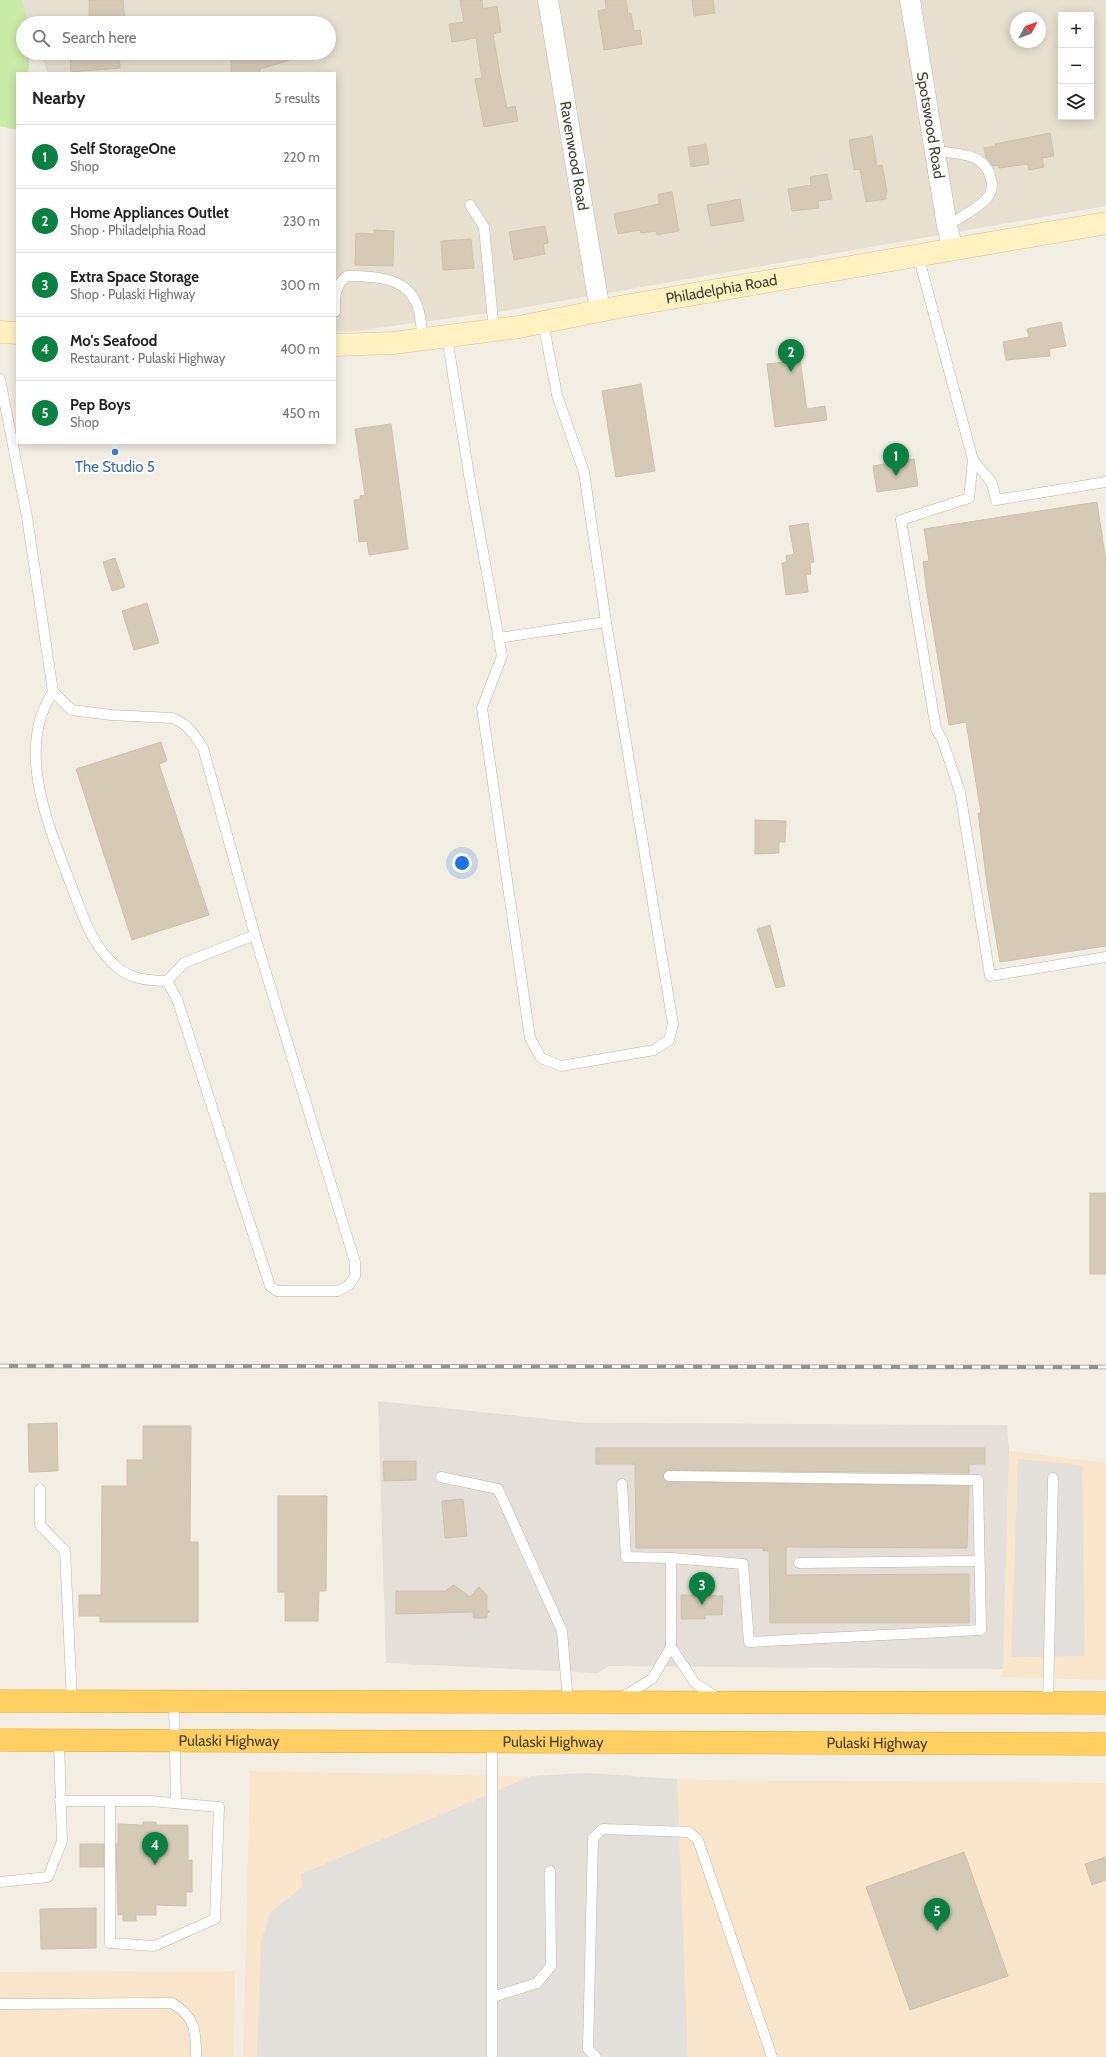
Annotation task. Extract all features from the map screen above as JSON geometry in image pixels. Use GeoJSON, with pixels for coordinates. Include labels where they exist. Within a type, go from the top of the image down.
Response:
{"type":"FeatureCollection","features":[{"type":"Feature","properties":{"kind":"highway"},"geometry":{"type":"LineString","coordinates":[[0,1701],[1106,1702]]}},
{"type":"Feature","properties":{"kind":"highway","name":"Pulaski Highway"},"geometry":{"type":"LineString","coordinates":[[0,1740],[1106,1744]]}},
{"type":"Feature","properties":{"kind":"main road","name":"Philadelphia Road"},"geometry":{"type":"LineString","coordinates":[[336,345],[393,343],[494,331],[918,255],[1106,224]]}},
{"type":"Feature","properties":{"kind":"main road"},"geometry":{"type":"LineString","coordinates":[[0,332],[16,333]]}},
{"type":"Feature","properties":{"kind":"street","name":"Ravenwood Road"},"geometry":{"type":"LineString","coordinates":[[548,0],[600,311]]}},
{"type":"Feature","properties":{"kind":"street","name":"Spotswood Road"},"geometry":{"type":"LineString","coordinates":[[910,0],[947,226],[953,249]]}},
{"type":"Feature","properties":{"kind":"lane"},"geometry":{"type":"LineString","coordinates":[[935,152],[975,156],[984,163],[991,177],[992,187],[989,196],[947,226]]}},
{"type":"Feature","properties":{"kind":"lane"},"geometry":{"type":"LineString","coordinates":[[470,205],[484,227],[494,331]]}},
{"type":"Feature","properties":{"kind":"lane"},"geometry":{"type":"LineString","coordinates":[[918,255],[973,460],[969,498],[901,520],[936,729],[942,739],[960,792],[990,976],[1106,957]]}},
{"type":"Feature","properties":{"kind":"lane"},"geometry":{"type":"LineString","coordinates":[[336,292],[339,283],[347,276],[374,276],[394,281],[413,298],[419,311],[423,340]]}},
{"type":"Feature","properties":{"kind":"lane"},"geometry":{"type":"LineString","coordinates":[[447,337],[469,475],[502,656],[482,708],[530,1038],[541,1058],[561,1066],[654,1050],[669,1040],[673,1024],[606,622],[584,472],[558,395],[544,322]]}},
{"type":"Feature","properties":{"kind":"lane"},"geometry":{"type":"LineString","coordinates":[[0,379],[27,517],[53,692],[72,710],[111,715],[172,718],[181,721],[190,729],[203,748],[255,935],[355,1262],[355,1276],[349,1285],[338,1291],[277,1291],[270,1286],[177,999],[167,981]]}},
{"type":"Feature","properties":{"kind":"lane"},"geometry":{"type":"LineString","coordinates":[[973,460],[992,483],[996,500],[1106,482]]}},
{"type":"Feature","properties":{"kind":"lane"},"geometry":{"type":"LineString","coordinates":[[498,638],[606,622]]}},
{"type":"Feature","properties":{"kind":"lane"},"geometry":{"type":"LineString","coordinates":[[53,692],[44,706],[37,740],[39,791],[49,828],[91,937],[118,968],[138,980],[167,981],[184,963],[255,935]]}},
{"type":"Feature","properties":{"kind":"lane"},"geometry":{"type":"LineString","coordinates":[[622,1484],[626,1556],[743,1564],[749,1642],[980,1630],[978,1480],[668,1476]]}},
{"type":"Feature","properties":{"kind":"lane"},"geometry":{"type":"LineString","coordinates":[[441,1477],[498,1489],[562,1631],[568,1702]]}},
{"type":"Feature","properties":{"kind":"lane"},"geometry":{"type":"LineString","coordinates":[[1048,1702],[1053,1478]]}},
{"type":"Feature","properties":{"kind":"lane"},"geometry":{"type":"LineString","coordinates":[[40,1489],[40,1525],[65,1551],[72,1701]]}},
{"type":"Feature","properties":{"kind":"lane"},"geometry":{"type":"LineString","coordinates":[[614,1702],[652,1679],[671,1647],[671,1558]]}},
{"type":"Feature","properties":{"kind":"lane"},"geometry":{"type":"LineString","coordinates":[[800,1563],[980,1562]]}},
{"type":"Feature","properties":{"kind":"lane"},"geometry":{"type":"LineString","coordinates":[[671,1647],[695,1683],[723,1702]]}},
{"type":"Feature","properties":{"kind":"lane"},"geometry":{"type":"LineString","coordinates":[[174,1701],[176,1803]]}},
{"type":"Feature","properties":{"kind":"lane"},"geometry":{"type":"LineString","coordinates":[[0,1882],[48,1877],[62,1841],[59,1740]]}},
{"type":"Feature","properties":{"kind":"lane"},"geometry":{"type":"LineString","coordinates":[[492,1742],[492,2057]]}},
{"type":"Feature","properties":{"kind":"lane"},"geometry":{"type":"LineString","coordinates":[[60,1801],[150,1800],[219,1807],[215,1919],[154,1946],[110,1942],[110,1801]]}},
{"type":"Feature","properties":{"kind":"lane"},"geometry":{"type":"LineString","coordinates":[[596,2057],[588,2049],[593,1838],[603,1829],[689,1832],[698,1840],[772,2057]]}},
{"type":"Feature","properties":{"kind":"lane"},"geometry":{"type":"LineString","coordinates":[[492,1997],[537,1983],[551,1966],[550,1871]]}},
{"type":"Feature","properties":{"kind":"lane"},"geometry":{"type":"LineString","coordinates":[[0,2004],[172,2003],[184,2010],[190,2019],[196,2034],[196,2057]]}},
{"type":"Feature","properties":{"kind":"shaded area"},"geometry":{"type":"Polygon","coordinates":[[[22,0],[1106,0],[1106,206],[504,311],[348,332],[336,331],[336,72],[48,72],[43,60],[336,60],[336,16],[27,16],[22,0]]]}},
{"type":"Feature","properties":{"kind":"shaded area"},"geometry":{"type":"Polygon","coordinates":[[[378,1401],[586,1423],[1007,1425],[1009,1451],[1003,1669],[609,1666],[598,1673],[386,1663],[378,1401]]]}},
{"type":"Feature","properties":{"kind":"shaded area"},"geometry":{"type":"Polygon","coordinates":[[[1009,1451],[1106,1463],[1106,1680],[1003,1677],[1009,1451]]]}},
{"type":"Feature","properties":{"kind":"shaded area"},"geometry":{"type":"Polygon","coordinates":[[[1018,1459],[1082,1465],[1085,1656],[1011,1657],[1018,1459]]]}},
{"type":"Feature","properties":{"kind":"shaded area"},"geometry":{"type":"Polygon","coordinates":[[[250,1771],[708,1780],[1106,1783],[1106,2057],[243,2057],[250,1771]]]}},
{"type":"Feature","properties":{"kind":"shaded area"},"geometry":{"type":"Polygon","coordinates":[[[586,1773],[677,1779],[688,2057],[257,2057],[261,1942],[270,1913],[302,1887],[301,1874],[531,1776],[586,1773]]]}},
{"type":"Feature","properties":{"kind":"shaded area"},"geometry":{"type":"Polygon","coordinates":[[[235,1971],[234,2057],[0,2057],[0,1972],[235,1971]]]}},
{"type":"Feature","properties":{"kind":"green space"},"geometry":{"type":"Polygon","coordinates":[[[0,0],[22,0],[27,16],[16,16],[16,60],[29,60],[28,72],[16,72],[16,130],[0,126],[0,0]]]}},
{"type":"Feature","properties":{"kind":"building"},"geometry":{"type":"Polygon","coordinates":[[[89,0],[123,0],[124,16],[89,16],[89,0]]]}},
{"type":"Feature","properties":{"kind":"building"},"geometry":{"type":"Polygon","coordinates":[[[460,0],[482,0],[483,9],[497,6],[501,32],[493,34],[500,74],[507,108],[515,106],[518,121],[484,127],[475,79],[482,78],[476,38],[452,42],[449,24],[464,22],[460,0]]]}},
{"type":"Feature","properties":{"kind":"building"},"geometry":{"type":"Polygon","coordinates":[[[605,0],[626,0],[628,14],[631,13],[634,31],[640,30],[642,44],[604,50],[598,11],[606,9],[605,0]]]}},
{"type":"Feature","properties":{"kind":"building"},"geometry":{"type":"Polygon","coordinates":[[[692,0],[713,0],[715,13],[694,16],[692,0]]]}},
{"type":"Feature","properties":{"kind":"building"},"geometry":{"type":"Polygon","coordinates":[[[70,60],[119,60],[120,68],[71,72],[70,60]]]}},
{"type":"Feature","properties":{"kind":"building"},"geometry":{"type":"Polygon","coordinates":[[[231,60],[290,60],[260,69],[260,72],[231,72],[231,60]]]}},
{"type":"Feature","properties":{"kind":"building"},"geometry":{"type":"Polygon","coordinates":[[[1050,133],[1054,156],[1042,158],[1044,167],[1029,170],[1028,164],[999,168],[998,165],[993,166],[986,158],[984,148],[996,146],[995,144],[1050,133]]]}},
{"type":"Feature","properties":{"kind":"building"},"geometry":{"type":"Polygon","coordinates":[[[872,136],[877,166],[882,165],[887,192],[886,199],[866,202],[860,169],[854,170],[849,140],[872,136]]]}},
{"type":"Feature","properties":{"kind":"building"},"geometry":{"type":"Polygon","coordinates":[[[706,144],[709,164],[691,167],[688,147],[706,144]]]}},
{"type":"Feature","properties":{"kind":"building"},"geometry":{"type":"Polygon","coordinates":[[[827,174],[832,199],[818,201],[819,208],[792,211],[788,189],[811,185],[810,177],[827,174]]]}},
{"type":"Feature","properties":{"kind":"building"},"geometry":{"type":"Polygon","coordinates":[[[672,192],[679,231],[657,235],[656,231],[641,233],[640,230],[618,234],[614,214],[659,204],[658,194],[672,192]]]}},
{"type":"Feature","properties":{"kind":"building"},"geometry":{"type":"Polygon","coordinates":[[[740,199],[744,221],[711,226],[707,205],[740,199]]]}},
{"type":"Feature","properties":{"kind":"building"},"geometry":{"type":"Polygon","coordinates":[[[545,226],[548,243],[543,244],[545,254],[514,260],[509,232],[545,226]]]}},
{"type":"Feature","properties":{"kind":"building"},"geometry":{"type":"Polygon","coordinates":[[[374,230],[394,231],[393,266],[355,265],[356,233],[374,234],[374,230]]]}},
{"type":"Feature","properties":{"kind":"building"},"geometry":{"type":"Polygon","coordinates":[[[471,239],[474,268],[443,270],[441,241],[471,239]]]}},
{"type":"Feature","properties":{"kind":"building"},"geometry":{"type":"Polygon","coordinates":[[[1061,322],[1066,346],[1049,349],[1050,356],[1006,360],[1003,342],[1029,337],[1027,329],[1061,322]]]}},
{"type":"Feature","properties":{"kind":"building"},"geometry":{"type":"Polygon","coordinates":[[[800,360],[807,409],[825,406],[827,420],[775,427],[767,364],[800,360]]]}},
{"type":"Feature","properties":{"kind":"building"},"geometry":{"type":"Polygon","coordinates":[[[641,384],[655,471],[616,477],[602,391],[641,384]]]}},
{"type":"Feature","properties":{"kind":"building"},"geometry":{"type":"Polygon","coordinates":[[[391,424],[408,549],[369,555],[367,541],[359,542],[354,500],[360,499],[360,496],[365,495],[355,429],[391,424]]]}},
{"type":"Feature","properties":{"kind":"building"},"geometry":{"type":"Polygon","coordinates":[[[914,459],[918,486],[877,492],[873,466],[914,459]]]}},
{"type":"Feature","properties":{"kind":"building"},"geometry":{"type":"Polygon","coordinates":[[[1097,502],[1106,562],[1106,946],[1000,962],[987,884],[978,813],[981,813],[966,722],[949,725],[923,562],[929,561],[924,529],[1097,502]]]}},
{"type":"Feature","properties":{"kind":"building"},"geometry":{"type":"Polygon","coordinates":[[[808,523],[814,562],[810,563],[811,574],[806,575],[808,592],[786,595],[782,563],[787,562],[786,556],[794,554],[789,526],[808,523]]]}},
{"type":"Feature","properties":{"kind":"building"},"geometry":{"type":"Polygon","coordinates":[[[115,558],[125,587],[112,591],[103,562],[115,558]]]}},
{"type":"Feature","properties":{"kind":"building"},"geometry":{"type":"Polygon","coordinates":[[[147,603],[159,643],[134,650],[122,611],[147,603]]]}},
{"type":"Feature","properties":{"kind":"building"},"geometry":{"type":"Polygon","coordinates":[[[161,742],[167,761],[159,764],[209,915],[132,940],[76,769],[161,742]]]}},
{"type":"Feature","properties":{"kind":"building"},"geometry":{"type":"Polygon","coordinates":[[[755,820],[786,821],[785,842],[779,842],[779,853],[755,854],[755,820]]]}},
{"type":"Feature","properties":{"kind":"building"},"geometry":{"type":"Polygon","coordinates":[[[770,925],[785,986],[776,988],[757,929],[770,925]]]}},
{"type":"Feature","properties":{"kind":"building"},"geometry":{"type":"Polygon","coordinates":[[[1090,1193],[1106,1193],[1106,1274],[1090,1274],[1090,1193]]]}},
{"type":"Feature","properties":{"kind":"building"},"geometry":{"type":"Polygon","coordinates":[[[57,1423],[58,1471],[29,1472],[28,1424],[57,1423]]]}},
{"type":"Feature","properties":{"kind":"building"},"geometry":{"type":"Polygon","coordinates":[[[143,1426],[191,1426],[190,1542],[198,1542],[198,1622],[100,1622],[100,1616],[79,1616],[79,1595],[101,1595],[102,1486],[127,1486],[127,1460],[143,1460],[143,1426]]]}},
{"type":"Feature","properties":{"kind":"building"},"geometry":{"type":"Polygon","coordinates":[[[596,1448],[985,1448],[985,1464],[969,1464],[969,1473],[669,1470],[666,1471],[663,1476],[664,1479],[669,1482],[969,1486],[967,1548],[786,1547],[786,1575],[969,1574],[969,1623],[770,1623],[769,1551],[763,1551],[763,1548],[636,1548],[635,1464],[596,1464],[596,1448]]]}},
{"type":"Feature","properties":{"kind":"building"},"geometry":{"type":"Polygon","coordinates":[[[383,1461],[416,1461],[416,1480],[384,1481],[383,1461]]]}},
{"type":"Feature","properties":{"kind":"building"},"geometry":{"type":"Polygon","coordinates":[[[278,1496],[327,1496],[326,1591],[319,1591],[318,1621],[285,1621],[285,1592],[278,1592],[278,1496]]]}},
{"type":"Feature","properties":{"kind":"building"},"geometry":{"type":"Polygon","coordinates":[[[463,1499],[467,1536],[445,1538],[442,1501],[463,1499]]]}},
{"type":"Feature","properties":{"kind":"building"},"geometry":{"type":"Polygon","coordinates":[[[454,1585],[470,1597],[479,1587],[487,1595],[487,1610],[490,1612],[487,1612],[487,1618],[473,1618],[473,1612],[396,1614],[396,1591],[445,1591],[454,1585]]]}},
{"type":"Feature","properties":{"kind":"building"},"geometry":{"type":"Polygon","coordinates":[[[681,1595],[723,1596],[722,1615],[705,1615],[705,1619],[681,1619],[681,1595]]]}},
{"type":"Feature","properties":{"kind":"building"},"geometry":{"type":"Polygon","coordinates":[[[143,1822],[156,1822],[156,1825],[188,1825],[188,1861],[192,1860],[192,1892],[186,1892],[186,1906],[156,1905],[156,1915],[136,1915],[136,1921],[123,1921],[123,1914],[118,1915],[116,1844],[118,1844],[118,1824],[143,1825],[143,1822]]]}},
{"type":"Feature","properties":{"kind":"building"},"geometry":{"type":"Polygon","coordinates":[[[80,1844],[104,1844],[104,1867],[80,1867],[80,1844]]]}},
{"type":"Feature","properties":{"kind":"building"},"geometry":{"type":"Polygon","coordinates":[[[964,1852],[1008,1976],[910,2010],[866,1887],[964,1852]]]}},
{"type":"Feature","properties":{"kind":"building"},"geometry":{"type":"Polygon","coordinates":[[[1106,1857],[1106,1880],[1092,1885],[1085,1864],[1106,1857]]]}},
{"type":"Feature","properties":{"kind":"building"},"geometry":{"type":"Polygon","coordinates":[[[96,1908],[96,1948],[41,1949],[40,1909],[96,1908]]]}},
{"type":"Feature","properties":{"kind":"railway"},"geometry":{"type":"LineString","coordinates":[[0,1366],[1106,1367]]}},
{"type":"Feature","properties":{"kind":"place","name":"Home Appliances Outlet"},"geometry":{"type":"Point","coordinates":[791,372]}},
{"type":"Feature","properties":{"kind":"place","name":"The Studio 5"},"geometry":{"type":"Point","coordinates":[115,452]}},
{"type":"Feature","properties":{"kind":"place","name":"Self StorageOne"},"geometry":{"type":"Point","coordinates":[896,476]}},
{"type":"Feature","properties":{"kind":"place","name":"Extra Space Storage"},"geometry":{"type":"Point","coordinates":[702,1605]}},
{"type":"Feature","properties":{"kind":"place","name":"Mo's Seafood"},"geometry":{"type":"Point","coordinates":[155,1865]}},
{"type":"Feature","properties":{"kind":"place","name":"Pep Boys"},"geometry":{"type":"Point","coordinates":[937,1931]}}]}
